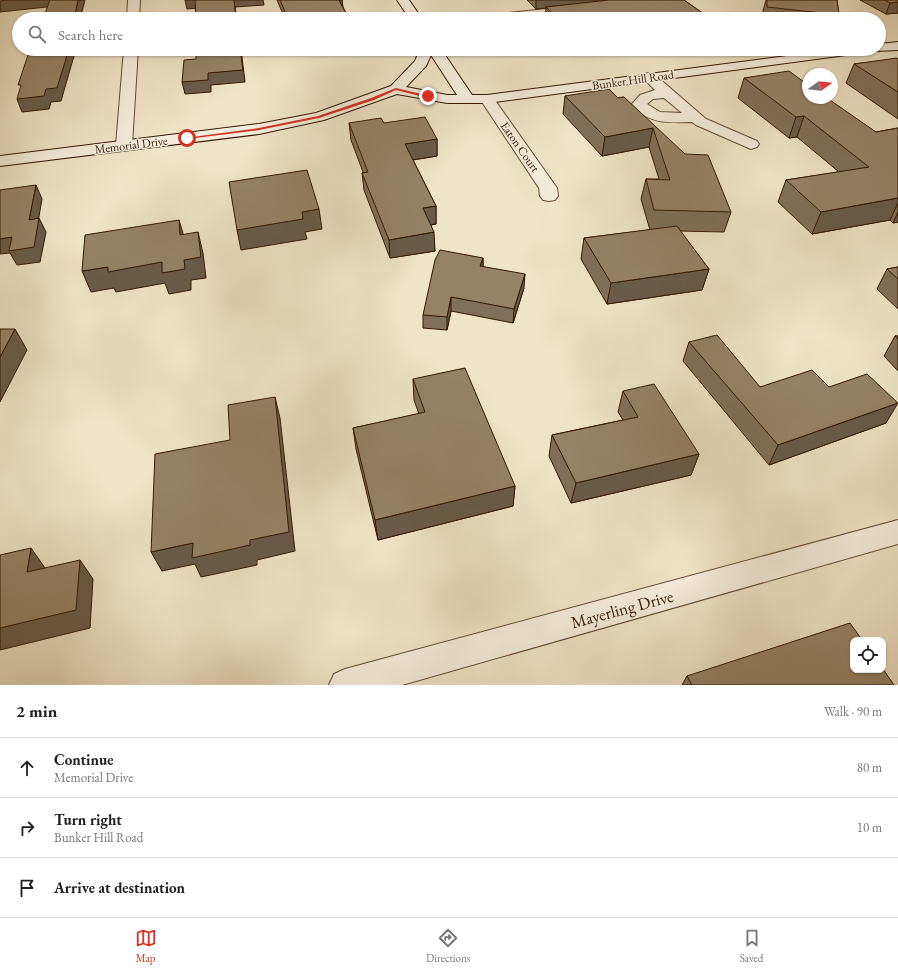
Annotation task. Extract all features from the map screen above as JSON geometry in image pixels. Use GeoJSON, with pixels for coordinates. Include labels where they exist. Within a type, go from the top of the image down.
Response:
{"type":"FeatureCollection","features":[{"type":"Feature","properties":{"kind":"street"},"geometry":{"type":"LineString","coordinates":[[133,12],[134,0]]}},
{"type":"Feature","properties":{"kind":"street"},"geometry":{"type":"LineString","coordinates":[[403,0],[411,12]]}},
{"type":"Feature","properties":{"kind":"street"},"geometry":{"type":"LineString","coordinates":[[553,12],[589,8]]}},
{"type":"Feature","properties":{"kind":"street"},"geometry":{"type":"LineString","coordinates":[[886,47],[898,46]]}},
{"type":"Feature","properties":{"kind":"street"},"geometry":{"type":"LineString","coordinates":[[124,145],[130,56]]}},
{"type":"Feature","properties":{"kind":"street","name":"Memorial Drive"},"geometry":{"type":"LineString","coordinates":[[0,161],[259,129],[319,117],[396,89],[421,63],[424,56]]}},
{"type":"Feature","properties":{"kind":"street"},"geometry":{"type":"LineString","coordinates":[[439,56],[468,100]]}},
{"type":"Feature","properties":{"kind":"street","name":"Bunker Hill Road"},"geometry":{"type":"LineString","coordinates":[[396,89],[447,100],[487,99],[817,56]]}},
{"type":"Feature","properties":{"kind":"street"},"geometry":{"type":"LineString","coordinates":[[649,78],[701,122],[751,144]]}},
{"type":"Feature","properties":{"kind":"street"},"geometry":{"type":"LineString","coordinates":[[667,93],[653,94],[643,98],[639,104],[643,111],[656,116],[670,118],[695,117]]}},
{"type":"Feature","properties":{"kind":"street","name":"Eaton Court"},"geometry":{"type":"LineString","coordinates":[[487,99],[548,188],[549,196]]}},
{"type":"Feature","properties":{"kind":"street","name":"Mayerling Drive"},"geometry":{"type":"LineString","coordinates":[[345,685],[898,532]]}},
{"type":"Feature","properties":{"kind":"building"},"geometry":{"type":"Polygon","coordinates":[[[50,0],[78,0],[75,12],[46,12],[50,0]]]}},
{"type":"Feature","properties":{"kind":"building"},"geometry":{"type":"Polygon","coordinates":[[[195,0],[234,0],[235,12],[196,12],[195,0]]]}},
{"type":"Feature","properties":{"kind":"building"},"geometry":{"type":"Polygon","coordinates":[[[280,0],[339,0],[345,12],[285,12],[280,0]]]}},
{"type":"Feature","properties":{"kind":"building"},"geometry":{"type":"Polygon","coordinates":[[[609,0],[684,0],[701,12],[551,12],[546,7],[609,0]]]}},
{"type":"Feature","properties":{"kind":"building"},"geometry":{"type":"Polygon","coordinates":[[[767,0],[837,0],[839,12],[812,12],[767,7],[767,0]]]}},
{"type":"Feature","properties":{"kind":"building"},"geometry":{"type":"Polygon","coordinates":[[[885,0],[898,0],[898,2],[890,3],[885,0]]]}},
{"type":"Feature","properties":{"kind":"building"},"geometry":{"type":"Polygon","coordinates":[[[28,56],[67,56],[57,88],[46,89],[44,96],[17,99],[21,85],[18,85],[28,56]]]}},
{"type":"Feature","properties":{"kind":"building"},"geometry":{"type":"Polygon","coordinates":[[[196,56],[241,56],[243,70],[208,73],[208,80],[182,82],[184,60],[196,59],[196,56]]]}},
{"type":"Feature","properties":{"kind":"building"},"geometry":{"type":"Polygon","coordinates":[[[897,58],[898,92],[854,64],[897,58]]]}},
{"type":"Feature","properties":{"kind":"building"},"geometry":{"type":"Polygon","coordinates":[[[789,71],[802,81],[802,104],[836,104],[876,132],[898,128],[898,198],[821,212],[786,180],[869,167],[804,116],[796,117],[744,78],[789,71]]]}},
{"type":"Feature","properties":{"kind":"building"},"geometry":{"type":"Polygon","coordinates":[[[609,89],[618,98],[624,97],[685,154],[708,155],[731,212],[654,210],[646,179],[670,180],[653,128],[605,137],[565,96],[609,89]]]}},
{"type":"Feature","properties":{"kind":"building"},"geometry":{"type":"Polygon","coordinates":[[[425,117],[437,139],[405,144],[436,206],[423,208],[434,232],[389,240],[362,173],[368,172],[349,123],[381,118],[384,123],[425,117]]]}},
{"type":"Feature","properties":{"kind":"building"},"geometry":{"type":"Polygon","coordinates":[[[307,170],[319,209],[302,212],[303,219],[237,230],[229,182],[307,170]]]}},
{"type":"Feature","properties":{"kind":"building"},"geometry":{"type":"Polygon","coordinates":[[[36,185],[29,220],[39,218],[34,247],[9,251],[12,237],[0,239],[0,190],[36,185]]]}},
{"type":"Feature","properties":{"kind":"building"},"geometry":{"type":"Polygon","coordinates":[[[179,220],[180,235],[198,232],[201,257],[184,260],[185,269],[162,273],[162,262],[108,272],[108,267],[82,271],[85,235],[179,220]]]}},
{"type":"Feature","properties":{"kind":"building"},"geometry":{"type":"Polygon","coordinates":[[[677,226],[709,269],[611,283],[584,238],[677,226]]]}},
{"type":"Feature","properties":{"kind":"building"},"geometry":{"type":"Polygon","coordinates":[[[440,250],[483,258],[480,266],[525,274],[514,309],[451,297],[447,317],[423,315],[435,260],[440,250]]]}},
{"type":"Feature","properties":{"kind":"building"},"geometry":{"type":"Polygon","coordinates":[[[898,267],[898,279],[887,269],[898,267]]]}},
{"type":"Feature","properties":{"kind":"building"},"geometry":{"type":"Polygon","coordinates":[[[0,329],[15,329],[0,357],[0,329]]]}},
{"type":"Feature","properties":{"kind":"building"},"geometry":{"type":"Polygon","coordinates":[[[717,335],[760,387],[812,370],[829,387],[867,374],[898,403],[778,445],[689,342],[717,335]]]}},
{"type":"Feature","properties":{"kind":"building"},"geometry":{"type":"Polygon","coordinates":[[[465,368],[515,486],[375,520],[353,428],[425,412],[413,379],[465,368]]]}},
{"type":"Feature","properties":{"kind":"building"},"geometry":{"type":"Polygon","coordinates":[[[654,384],[699,454],[576,483],[552,435],[638,417],[623,391],[654,384]]]}},
{"type":"Feature","properties":{"kind":"building"},"geometry":{"type":"Polygon","coordinates":[[[275,397],[289,532],[250,540],[250,545],[192,558],[193,543],[151,552],[155,454],[230,440],[228,405],[275,397]]]}},
{"type":"Feature","properties":{"kind":"building"},"geometry":{"type":"Polygon","coordinates":[[[31,548],[27,572],[80,560],[76,610],[0,628],[0,555],[31,548]]]}},
{"type":"Feature","properties":{"kind":"building"},"geometry":{"type":"Polygon","coordinates":[[[850,623],[860,637],[850,637],[850,673],[886,673],[894,685],[692,685],[687,676],[850,623]]]}},
{"type":"Feature","properties":{"kind":"route"},"geometry":{"type":"LineString","coordinates":[[187,138],[259,129],[319,117],[396,89],[428,96]]}}]}
